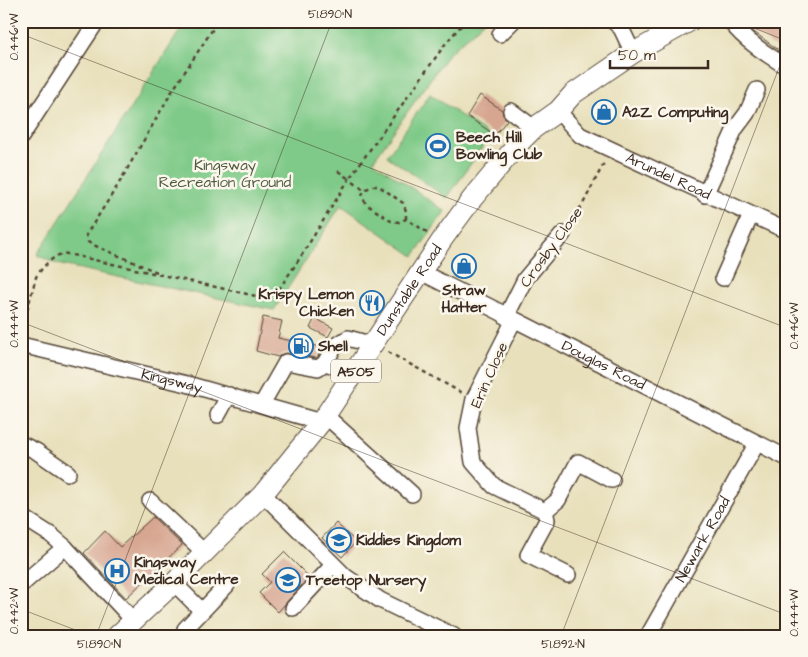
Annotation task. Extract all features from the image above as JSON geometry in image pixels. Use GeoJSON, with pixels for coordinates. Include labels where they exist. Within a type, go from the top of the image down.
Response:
{"type":"FeatureCollection","features":[{"type":"Feature","properties":{"kind":"main road","name":"Dunstable Road"},"geometry":{"type":"LineString","coordinates":[[118,636],[205,553],[263,494],[324,419],[421,272],[472,199],[518,144],[534,128],[558,111],[573,94],[633,53],[690,21]]}},
{"type":"Feature","properties":{"kind":"street"},"geometry":{"type":"LineString","coordinates":[[21,138],[97,21]]}},
{"type":"Feature","properties":{"kind":"street"},"geometry":{"type":"LineString","coordinates":[[500,34],[514,21]]}},
{"type":"Feature","properties":{"kind":"street"},"geometry":{"type":"LineString","coordinates":[[613,21],[621,28],[633,53]]}},
{"type":"Feature","properties":{"kind":"street"},"geometry":{"type":"LineString","coordinates":[[730,21],[739,33],[763,52],[787,66]]}},
{"type":"Feature","properties":{"kind":"street"},"geometry":{"type":"LineString","coordinates":[[705,194],[734,129],[747,113],[757,90]]}},
{"type":"Feature","properties":{"kind":"street"},"geometry":{"type":"LineString","coordinates":[[511,111],[534,128]]}},
{"type":"Feature","properties":{"kind":"street","name":"Arundel Road"},"geometry":{"type":"LineString","coordinates":[[558,111],[580,135],[787,231]]}},
{"type":"Feature","properties":{"kind":"street"},"geometry":{"type":"LineString","coordinates":[[723,278],[750,215]]}},
{"type":"Feature","properties":{"kind":"street","name":"Crosby Close"},"geometry":{"type":"LineString","coordinates":[[510,318],[525,279],[563,234]]}},
{"type":"Feature","properties":{"kind":"street","name":"Douglas Road"},"geometry":{"type":"LineString","coordinates":[[421,272],[787,458]]}},
{"type":"Feature","properties":{"kind":"street","name":"Erin Close"},"geometry":{"type":"LineString","coordinates":[[510,318],[474,399],[468,428],[473,462],[494,486],[545,511]]}},
{"type":"Feature","properties":{"kind":"street"},"geometry":{"type":"LineString","coordinates":[[262,404],[286,362],[318,368],[325,363],[334,347],[348,338],[374,345]]}},
{"type":"Feature","properties":{"kind":"street","name":"Kingsway"},"geometry":{"type":"LineString","coordinates":[[21,345],[324,419]]}},
{"type":"Feature","properties":{"kind":"street"},"geometry":{"type":"LineString","coordinates":[[325,363],[355,373]]}},
{"type":"Feature","properties":{"kind":"street"},"geometry":{"type":"LineString","coordinates":[[218,415],[229,395]]}},
{"type":"Feature","properties":{"kind":"street"},"geometry":{"type":"LineString","coordinates":[[324,419],[412,494]]}},
{"type":"Feature","properties":{"kind":"street","name":"Newark Road"},"geometry":{"type":"LineString","coordinates":[[648,636],[757,443]]}},
{"type":"Feature","properties":{"kind":"street"},"geometry":{"type":"LineString","coordinates":[[21,444],[36,450],[68,473]]}},
{"type":"Feature","properties":{"kind":"street"},"geometry":{"type":"LineString","coordinates":[[568,575],[528,555],[547,520],[545,511],[558,500],[578,462],[612,480]]}},
{"type":"Feature","properties":{"kind":"street"},"geometry":{"type":"LineString","coordinates":[[263,494],[346,577],[380,600],[454,636]]}},
{"type":"Feature","properties":{"kind":"street"},"geometry":{"type":"LineString","coordinates":[[150,501],[205,553]]}},
{"type":"Feature","properties":{"kind":"street"},"geometry":{"type":"LineString","coordinates":[[21,516],[51,535],[65,547],[134,621]]}},
{"type":"Feature","properties":{"kind":"street"},"geometry":{"type":"LineString","coordinates":[[21,585],[65,547]]}},
{"type":"Feature","properties":{"kind":"street"},"geometry":{"type":"LineString","coordinates":[[293,608],[333,565]]}},
{"type":"Feature","properties":{"kind":"street"},"geometry":{"type":"LineString","coordinates":[[174,583],[202,611]]}},
{"type":"Feature","properties":{"kind":"street"},"geometry":{"type":"LineString","coordinates":[[185,629],[227,585]]}},
{"type":"Feature","properties":{"kind":"path"},"geometry":{"type":"LineString","coordinates":[[162,274],[91,244],[88,242],[86,235],[118,185],[171,93],[218,21]]}},
{"type":"Feature","properties":{"kind":"path"},"geometry":{"type":"LineString","coordinates":[[21,334],[36,277],[51,259],[68,253],[265,298],[273,298],[349,179],[446,43],[466,21]]}},
{"type":"Feature","properties":{"kind":"path","name":"Crosby Close"},"geometry":{"type":"LineString","coordinates":[[563,234],[584,202],[610,150]]}},
{"type":"Feature","properties":{"kind":"path"},"geometry":{"type":"LineString","coordinates":[[338,171],[364,190]]}},
{"type":"Feature","properties":{"kind":"path"},"geometry":{"type":"LineString","coordinates":[[373,186],[379,186],[403,203],[406,219],[400,222],[391,221],[366,204],[362,196],[364,190],[373,186]]}},
{"type":"Feature","properties":{"kind":"path"},"geometry":{"type":"LineString","coordinates":[[406,219],[433,236]]}},
{"type":"Feature","properties":{"kind":"path"},"geometry":{"type":"LineString","coordinates":[[21,265],[26,268],[21,291]]}},
{"type":"Feature","properties":{"kind":"path"},"geometry":{"type":"LineString","coordinates":[[374,345],[474,399]]}},
{"type":"Feature","properties":{"kind":"green space","name":"Kingsway Recreation Ground"},"geometry":{"type":"Polygon","coordinates":[[[186,21],[485,21],[448,54],[373,161],[445,211],[414,256],[341,205],[274,310],[57,264],[37,255],[186,21]]]}},
{"type":"Feature","properties":{"kind":"green space","name":"Beech Hill Bowling Club"},"geometry":{"type":"Polygon","coordinates":[[[430,94],[490,136],[447,198],[387,156],[430,94]]]}},
{"type":"Feature","properties":{"kind":"building"},"geometry":{"type":"Polygon","coordinates":[[[756,21],[787,21],[787,56],[751,30],[756,21]]]}},
{"type":"Feature","properties":{"kind":"building","name":"Beech Hill Bowling Club"},"geometry":{"type":"Polygon","coordinates":[[[480,95],[502,110],[507,120],[495,135],[467,116],[480,95]]]}},
{"type":"Feature","properties":{"kind":"building"},"geometry":{"type":"Polygon","coordinates":[[[263,317],[282,321],[278,338],[321,347],[318,357],[287,353],[278,357],[256,351],[263,317]]]}},
{"type":"Feature","properties":{"kind":"building"},"geometry":{"type":"Polygon","coordinates":[[[315,318],[333,328],[328,337],[310,328],[315,318]]]}},
{"type":"Feature","properties":{"kind":"building"},"geometry":{"type":"Polygon","coordinates":[[[153,517],[182,545],[126,598],[84,553],[105,531],[120,547],[153,517]]]}},
{"type":"Feature","properties":{"kind":"building","name":"Kiddies Kingdom"},"geometry":{"type":"Polygon","coordinates":[[[336,523],[356,542],[342,557],[322,538],[336,523]]]}},
{"type":"Feature","properties":{"kind":"building","name":"Treetop Nursery"},"geometry":{"type":"Polygon","coordinates":[[[284,552],[309,577],[278,612],[259,593],[270,582],[262,574],[284,552]]]}},
{"type":"Feature","properties":{"kind":"place","name":"A2Z Computing"},"geometry":{"type":"Point","coordinates":[604,112]}},
{"type":"Feature","properties":{"kind":"place","name":"Beech Hill Bowling Club"},"geometry":{"type":"Point","coordinates":[438,146]}},
{"type":"Feature","properties":{"kind":"place","name":"Straw Hatter"},"geometry":{"type":"Point","coordinates":[464,266]}},
{"type":"Feature","properties":{"kind":"place","name":"Krispy Lemon Chicken"},"geometry":{"type":"Point","coordinates":[372,303]}},
{"type":"Feature","properties":{"kind":"place","name":"Shell"},"geometry":{"type":"Point","coordinates":[301,346]}},
{"type":"Feature","properties":{"kind":"place","name":"Kiddies Kingdom"},"geometry":{"type":"Point","coordinates":[339,540]}},
{"type":"Feature","properties":{"kind":"place","name":"Kingsway Medical Centre"},"geometry":{"type":"Point","coordinates":[117,571]}},
{"type":"Feature","properties":{"kind":"place","name":"Treetop Nursery"},"geometry":{"type":"Point","coordinates":[288,580]}}]}
